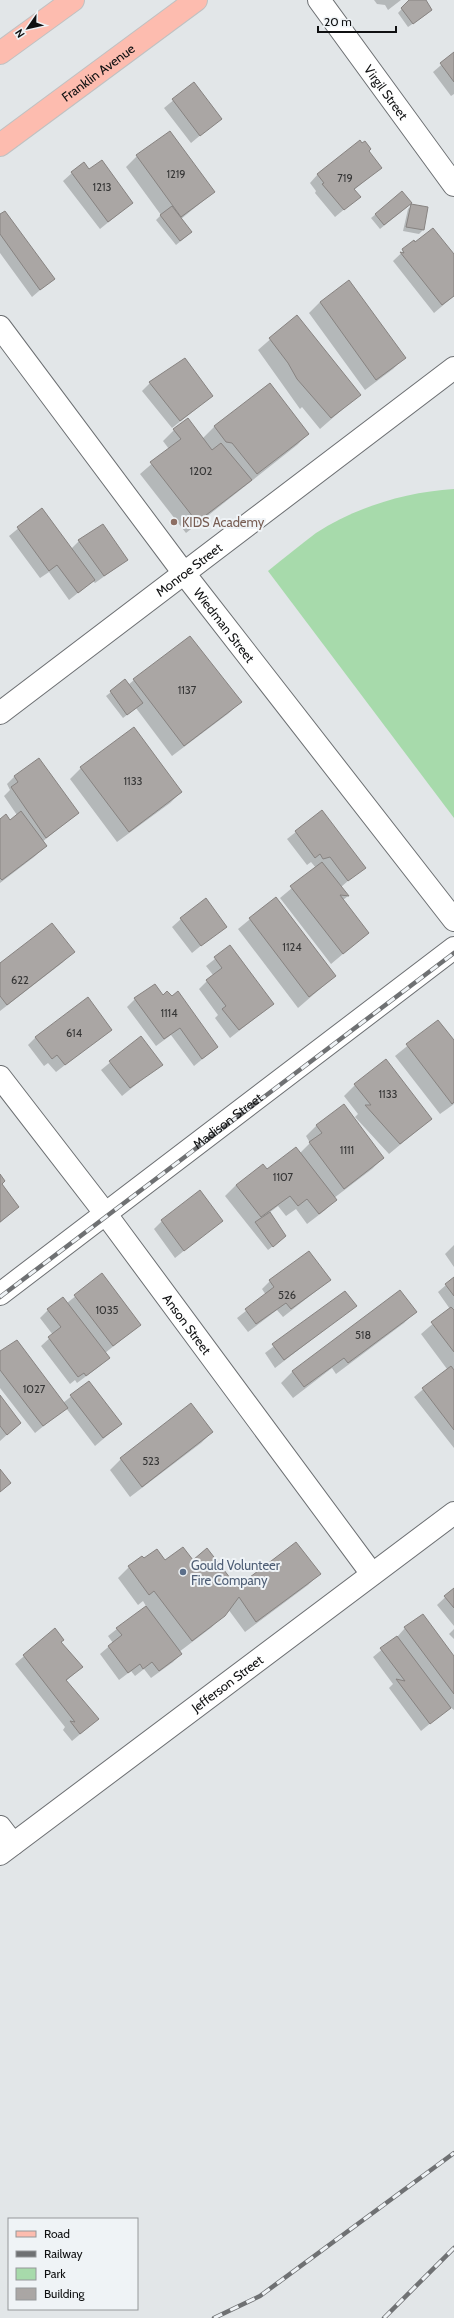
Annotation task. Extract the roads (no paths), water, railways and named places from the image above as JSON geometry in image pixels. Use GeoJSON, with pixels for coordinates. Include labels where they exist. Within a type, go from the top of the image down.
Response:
{"type":"FeatureCollection","features":[{"type":"Feature","properties":{"kind":"main road"},"geometry":{"type":"LineString","coordinates":[[0,53],[73,0]]}},
{"type":"Feature","properties":{"kind":"main road","name":"Franklin Avenue"},"geometry":{"type":"LineString","coordinates":[[0,145],[196,0]]}},
{"type":"Feature","properties":{"kind":"street","name":"Virgil Street"},"geometry":{"type":"LineString","coordinates":[[319,0],[454,185]]}},
{"type":"Feature","properties":{"kind":"street","name":"Wiedman Street"},"geometry":{"type":"LineString","coordinates":[[0,327],[183,572],[454,920]]}},
{"type":"Feature","properties":{"kind":"street","name":"Monroe Street"},"geometry":{"type":"LineString","coordinates":[[0,713],[183,572],[454,368]]}},
{"type":"Feature","properties":{"kind":"street","name":"Madison Street"},"geometry":{"type":"LineString","coordinates":[[0,1294],[454,948]]}},
{"type":"Feature","properties":{"kind":"street","name":"Anson Street"},"geometry":{"type":"LineString","coordinates":[[0,1077],[105,1213],[372,1574]]}},
{"type":"Feature","properties":{"kind":"street","name":"Jefferson Street"},"geometry":{"type":"LineString","coordinates":[[4,1841],[454,1513]]}},
{"type":"Feature","properties":{"kind":"railway"},"geometry":{"type":"LineString","coordinates":[[0,1297],[454,953]]}},
{"type":"Feature","properties":{"kind":"railway"},"geometry":{"type":"LineString","coordinates":[[214,2318],[260,2296],[454,2153]]}},
{"type":"Feature","properties":{"kind":"railway"},"geometry":{"type":"LineString","coordinates":[[384,2318],[454,2248]]}},
{"type":"Feature","properties":{"kind":"place","name":"KIDS Academy"},"geometry":{"type":"Point","coordinates":[174,522]}},
{"type":"Feature","properties":{"kind":"place","name":"Gould Volunteer Fire Company"},"geometry":{"type":"Point","coordinates":[183,1572]}}]}
